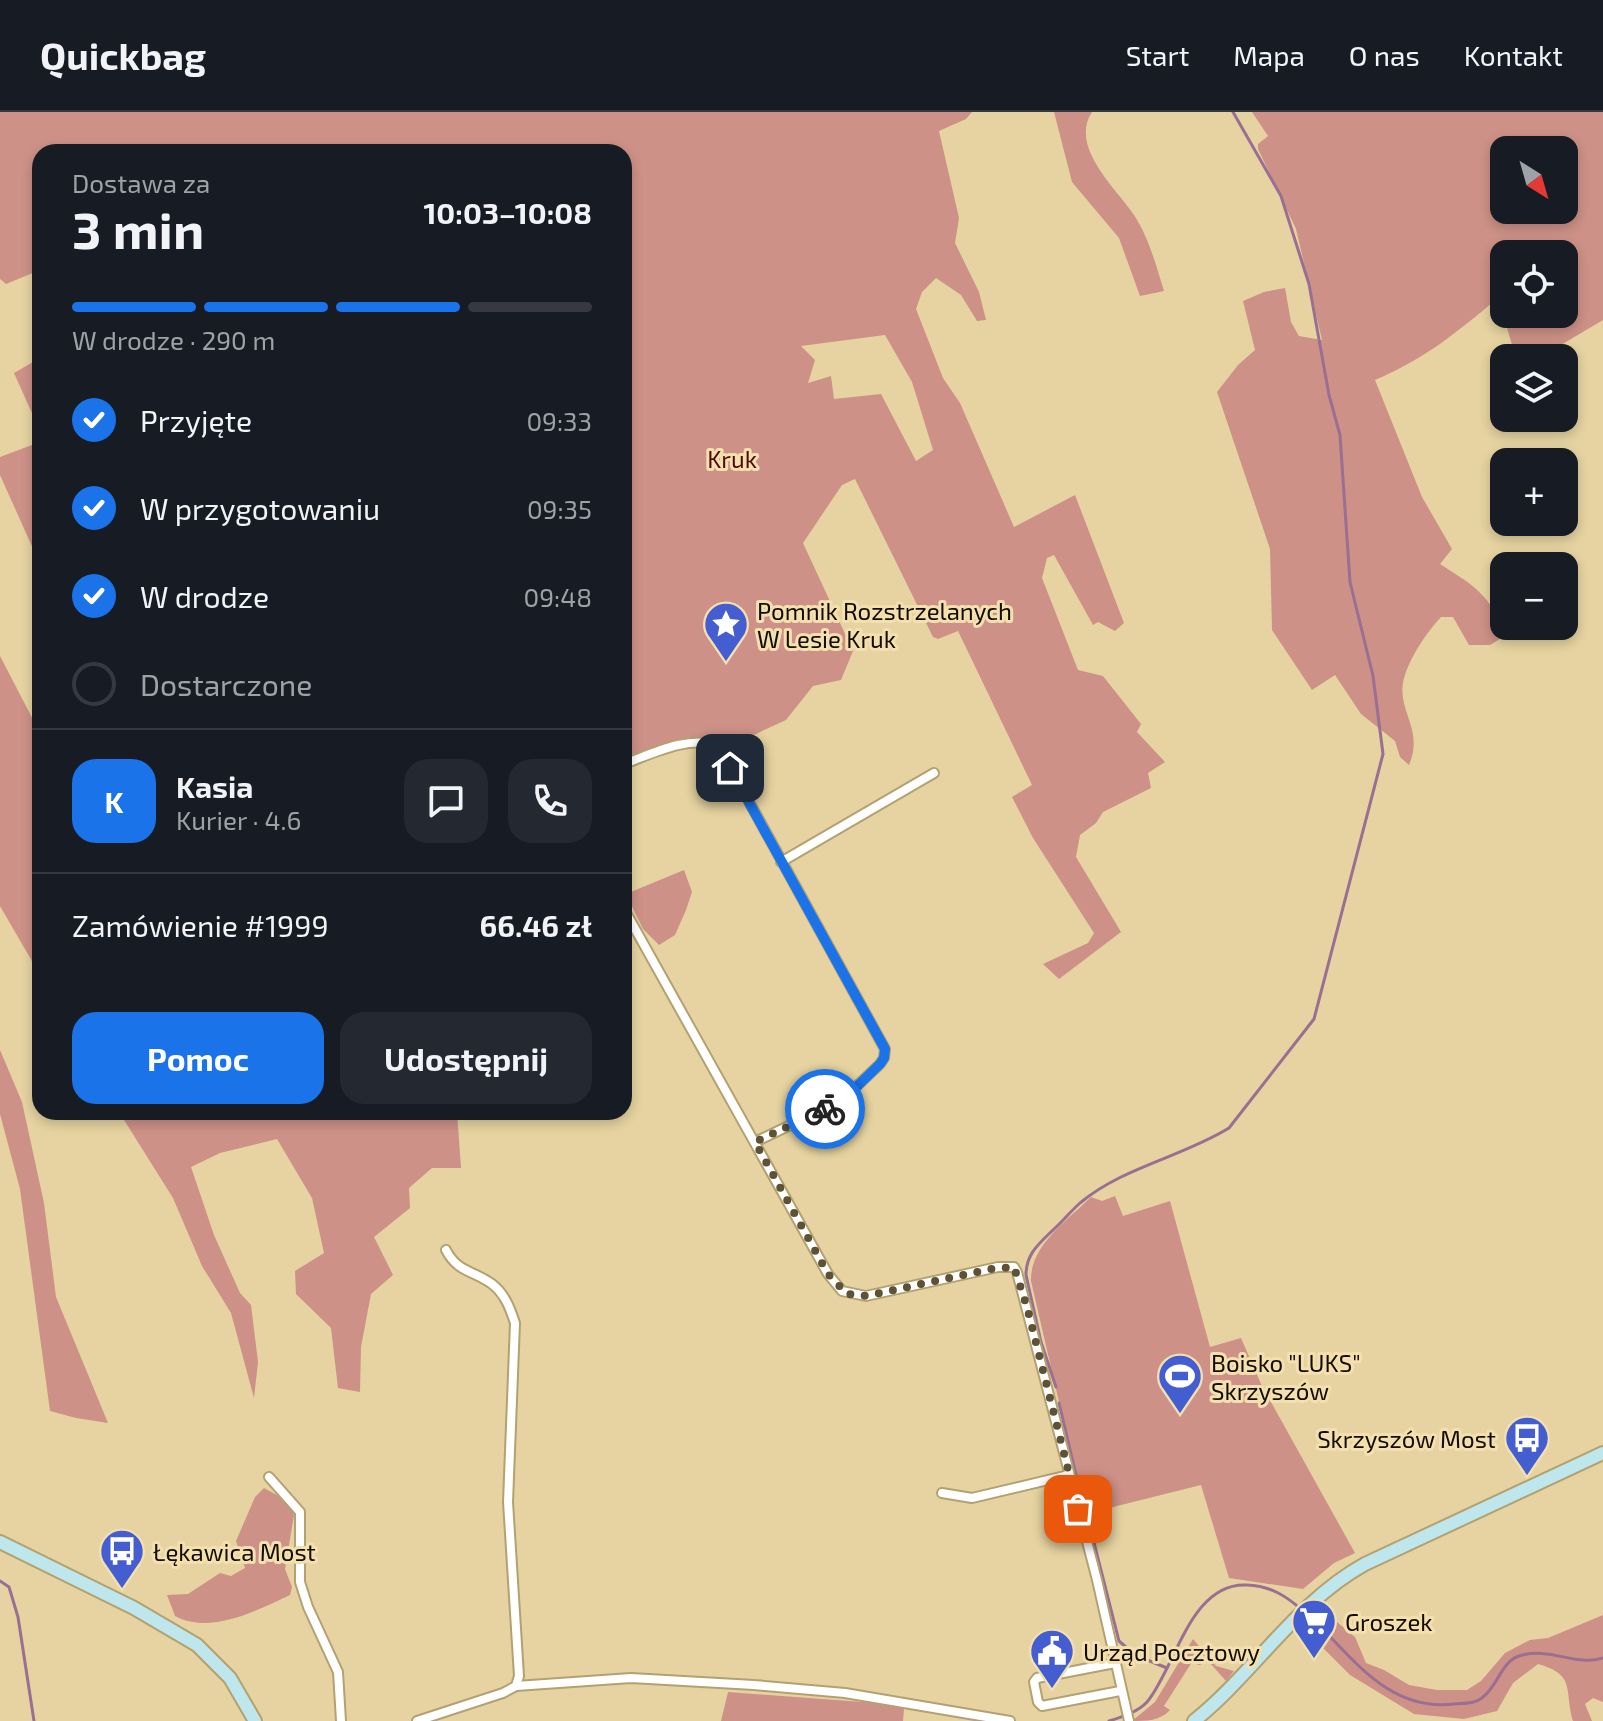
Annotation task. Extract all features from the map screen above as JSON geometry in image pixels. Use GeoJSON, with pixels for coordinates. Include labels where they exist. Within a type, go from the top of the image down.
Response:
{"type":"FeatureCollection","features":[{"type":"Feature","properties":{"kind":"street"},"geometry":{"type":"LineString","coordinates":[[632,761],[669,747],[695,742],[718,745],[883,1044],[885,1053],[880,1064],[841,1101],[755,1142]]}},
{"type":"Feature","properties":{"kind":"street"},"geometry":{"type":"LineString","coordinates":[[781,862],[934,773]]}},
{"type":"Feature","properties":{"kind":"street"},"geometry":{"type":"LineString","coordinates":[[632,923],[828,1274],[847,1294],[866,1296],[991,1269],[1014,1267],[1097,1580],[1129,1721]]}},
{"type":"Feature","properties":{"kind":"street"},"geometry":{"type":"LineString","coordinates":[[446,1250],[457,1266],[494,1286],[505,1299],[515,1323],[508,1502],[519,1676],[516,1686]]}},
{"type":"Feature","properties":{"kind":"street"},"geometry":{"type":"LineString","coordinates":[[1194,1721],[1332,1585],[1365,1564],[1603,1453]]}},
{"type":"Feature","properties":{"kind":"street"},"geometry":{"type":"LineString","coordinates":[[942,1493],[972,1498],[1069,1475]]}},
{"type":"Feature","properties":{"kind":"street"},"geometry":{"type":"LineString","coordinates":[[269,1477],[300,1512],[300,1582],[338,1672],[341,1721]]}},
{"type":"Feature","properties":{"kind":"street"},"geometry":{"type":"LineString","coordinates":[[0,1542],[134,1608],[197,1645],[221,1666],[255,1721]]}},
{"type":"Feature","properties":{"kind":"street"},"geometry":{"type":"LineString","coordinates":[[1115,1663],[1037,1678],[1034,1682],[1038,1702],[1042,1706],[1120,1691]]}},
{"type":"Feature","properties":{"kind":"street"},"geometry":{"type":"LineString","coordinates":[[417,1721],[516,1686],[631,1678],[845,1693],[1010,1721]]}},
{"type":"Feature","properties":{"kind":"green space","name":"Kruk"},"geometry":{"type":"Polygon","coordinates":[[[0,112],[972,112],[966,119],[939,131],[959,218],[955,243],[979,292],[986,320],[977,321],[961,295],[936,278],[922,292],[916,309],[943,378],[960,403],[1014,527],[1075,495],[1124,623],[1115,631],[1098,622],[1093,625],[1054,555],[1047,558],[1042,578],[1078,670],[1103,676],[1141,724],[1137,732],[1165,762],[1148,773],[1151,788],[1103,812],[1096,823],[1080,835],[1076,857],[1121,932],[1059,979],[1043,964],[1088,943],[1094,933],[1033,838],[1012,797],[1032,785],[958,631],[938,639],[933,637],[855,479],[842,485],[803,543],[853,651],[841,680],[813,686],[786,720],[732,745],[676,741],[632,757],[632,144],[32,144],[32,273],[6,284],[0,279],[0,112]],[[885,335],[801,346],[815,360],[808,383],[831,376],[834,399],[881,394],[916,461],[933,450],[912,382],[885,335]]]}},
{"type":"Feature","properties":{"kind":"green space"},"geometry":{"type":"Polygon","coordinates":[[[1054,112],[1092,112],[1086,125],[1090,153],[1139,224],[1164,291],[1140,296],[1119,238],[1072,182],[1054,112]]]}},
{"type":"Feature","properties":{"kind":"green space"},"geometry":{"type":"Polygon","coordinates":[[[1252,112],[1603,112],[1603,320],[1563,344],[1512,344],[1507,328],[1578,328],[1578,240],[1490,240],[1490,304],[1425,354],[1375,380],[1422,497],[1452,549],[1440,564],[1480,593],[1490,605],[1490,640],[1498,640],[1490,645],[1469,645],[1453,617],[1441,617],[1429,631],[1413,657],[1403,683],[1402,693],[1414,742],[1409,765],[1400,757],[1395,741],[1361,714],[1335,675],[1312,690],[1272,630],[1270,549],[1217,392],[1238,365],[1255,350],[1243,301],[1285,288],[1291,322],[1299,336],[1322,340],[1296,229],[1258,144],[1268,136],[1252,112]]]}},
{"type":"Feature","properties":{"kind":"green space"},"geometry":{"type":"Polygon","coordinates":[[[32,363],[32,413],[14,373],[32,363]]]}},
{"type":"Feature","properties":{"kind":"green space"},"geometry":{"type":"Polygon","coordinates":[[[32,445],[32,546],[0,475],[0,457],[32,445]]]}},
{"type":"Feature","properties":{"kind":"green space"},"geometry":{"type":"Polygon","coordinates":[[[0,656],[32,718],[32,961],[0,906],[0,656]]]}},
{"type":"Feature","properties":{"kind":"green space"},"geometry":{"type":"Polygon","coordinates":[[[684,870],[692,892],[675,935],[659,945],[643,929],[632,906],[632,892],[684,870]]]}},
{"type":"Feature","properties":{"kind":"green space"},"geometry":{"type":"Polygon","coordinates":[[[0,1050],[22,1102],[44,1203],[56,1297],[108,1423],[50,1411],[20,1189],[0,1114],[0,1050]]]}},
{"type":"Feature","properties":{"kind":"green space"},"geometry":{"type":"Polygon","coordinates":[[[124,1120],[458,1120],[461,1168],[432,1168],[409,1188],[410,1208],[374,1237],[393,1275],[371,1294],[361,1347],[360,1392],[338,1388],[331,1328],[296,1294],[295,1271],[324,1253],[312,1198],[277,1139],[220,1153],[191,1167],[214,1235],[240,1293],[251,1305],[258,1362],[254,1398],[231,1313],[202,1266],[173,1198],[124,1120]]]}},
{"type":"Feature","properties":{"kind":"green space"},"geometry":{"type":"Polygon","coordinates":[[[1115,1196],[1123,1216],[1170,1201],[1210,1347],[1241,1338],[1261,1384],[1355,1553],[1334,1563],[1303,1589],[1229,1578],[1201,1485],[1085,1514],[1031,1281],[1032,1268],[1052,1234],[1091,1197],[1102,1201],[1115,1196]]]}},
{"type":"Feature","properties":{"kind":"green space"},"geometry":{"type":"Polygon","coordinates":[[[264,1488],[286,1500],[294,1515],[285,1569],[292,1587],[290,1595],[248,1614],[218,1622],[203,1623],[175,1616],[167,1595],[188,1594],[220,1573],[231,1576],[245,1568],[236,1541],[255,1497],[264,1488]]]}},
{"type":"Feature","properties":{"kind":"green space"},"geometry":{"type":"Polygon","coordinates":[[[1325,1612],[1355,1637],[1366,1663],[1409,1685],[1437,1690],[1467,1690],[1481,1681],[1505,1653],[1530,1640],[1548,1638],[1603,1615],[1603,1702],[1593,1698],[1585,1704],[1592,1721],[1573,1721],[1563,1678],[1538,1664],[1513,1683],[1497,1711],[1464,1719],[1414,1714],[1350,1675],[1306,1631],[1325,1612]]]}},
{"type":"Feature","properties":{"kind":"green space"},"geometry":{"type":"Polygon","coordinates":[[[1193,1639],[1216,1666],[1234,1671],[1226,1681],[1209,1662],[1199,1665],[1192,1662],[1164,1706],[1170,1710],[1166,1714],[1132,1721],[1155,1702],[1193,1639]]]}},
{"type":"Feature","properties":{"kind":"green space"},"geometry":{"type":"Polygon","coordinates":[[[728,1692],[876,1703],[893,1697],[905,1698],[903,1721],[721,1721],[728,1692]]]}},
{"type":"Feature","properties":{"kind":"waterway"},"geometry":{"type":"LineString","coordinates":[[1056,1387],[1041,1342],[1026,1275],[1031,1254],[1077,1206],[1097,1191],[1229,1128],[1314,1019],[1383,754],[1373,676],[1350,582],[1340,435],[1329,395],[1309,284],[1281,196],[1233,112]]}},
{"type":"Feature","properties":{"kind":"waterway"},"geometry":{"type":"LineString","coordinates":[[1059,1403],[1082,1500]]}},
{"type":"Feature","properties":{"kind":"waterway"},"geometry":{"type":"LineString","coordinates":[[1087,1515],[1119,1641],[1135,1655],[1167,1668]]}},
{"type":"Feature","properties":{"kind":"waterway"},"geometry":{"type":"LineString","coordinates":[[0,1581],[9,1587],[18,1617],[34,1721]]}},
{"type":"Feature","properties":{"kind":"waterway"},"geometry":{"type":"LineString","coordinates":[[1109,1721],[1147,1702],[1186,1629],[1211,1597],[1228,1588],[1247,1585],[1263,1587],[1283,1596],[1302,1610]]}},
{"type":"Feature","properties":{"kind":"waterway"},"geometry":{"type":"LineString","coordinates":[[1308,1615],[1372,1678],[1409,1699],[1430,1704],[1465,1703],[1480,1699],[1488,1693],[1508,1663],[1519,1656],[1541,1653],[1583,1660],[1603,1658]]}},
{"type":"Feature","properties":{"kind":"way so far"},"geometry":{"type":"LineString","coordinates":[[825,1109],[755,1142],[828,1274],[847,1294],[866,1296],[991,1269],[1014,1267],[1078,1509]]}},
{"type":"Feature","properties":{"kind":"place","name":"Pomnik Rozstrzelanych W Lesie Kruk"},"geometry":{"type":"Point","coordinates":[726,663]}},
{"type":"Feature","properties":{"kind":"place","name":"Boisko \"LUKS\" Skrzyszów"},"geometry":{"type":"Point","coordinates":[1180,1415]}},
{"type":"Feature","properties":{"kind":"place","name":"Skrzyszów Most"},"geometry":{"type":"Point","coordinates":[1527,1477]}},
{"type":"Feature","properties":{"kind":"place","name":"Łękawica Most"},"geometry":{"type":"Point","coordinates":[122,1590]}},
{"type":"Feature","properties":{"kind":"place","name":"Groszek"},"geometry":{"type":"Point","coordinates":[1314,1660]}},
{"type":"Feature","properties":{"kind":"place","name":"Urząd Pocztowy"},"geometry":{"type":"Point","coordinates":[1052,1690]}},
{"type":"Feature","properties":{"kind":"route"},"geometry":{"type":"LineString","coordinates":[[730,768],[885,1049],[880,1064],[845,1098],[825,1109]]}}]}
